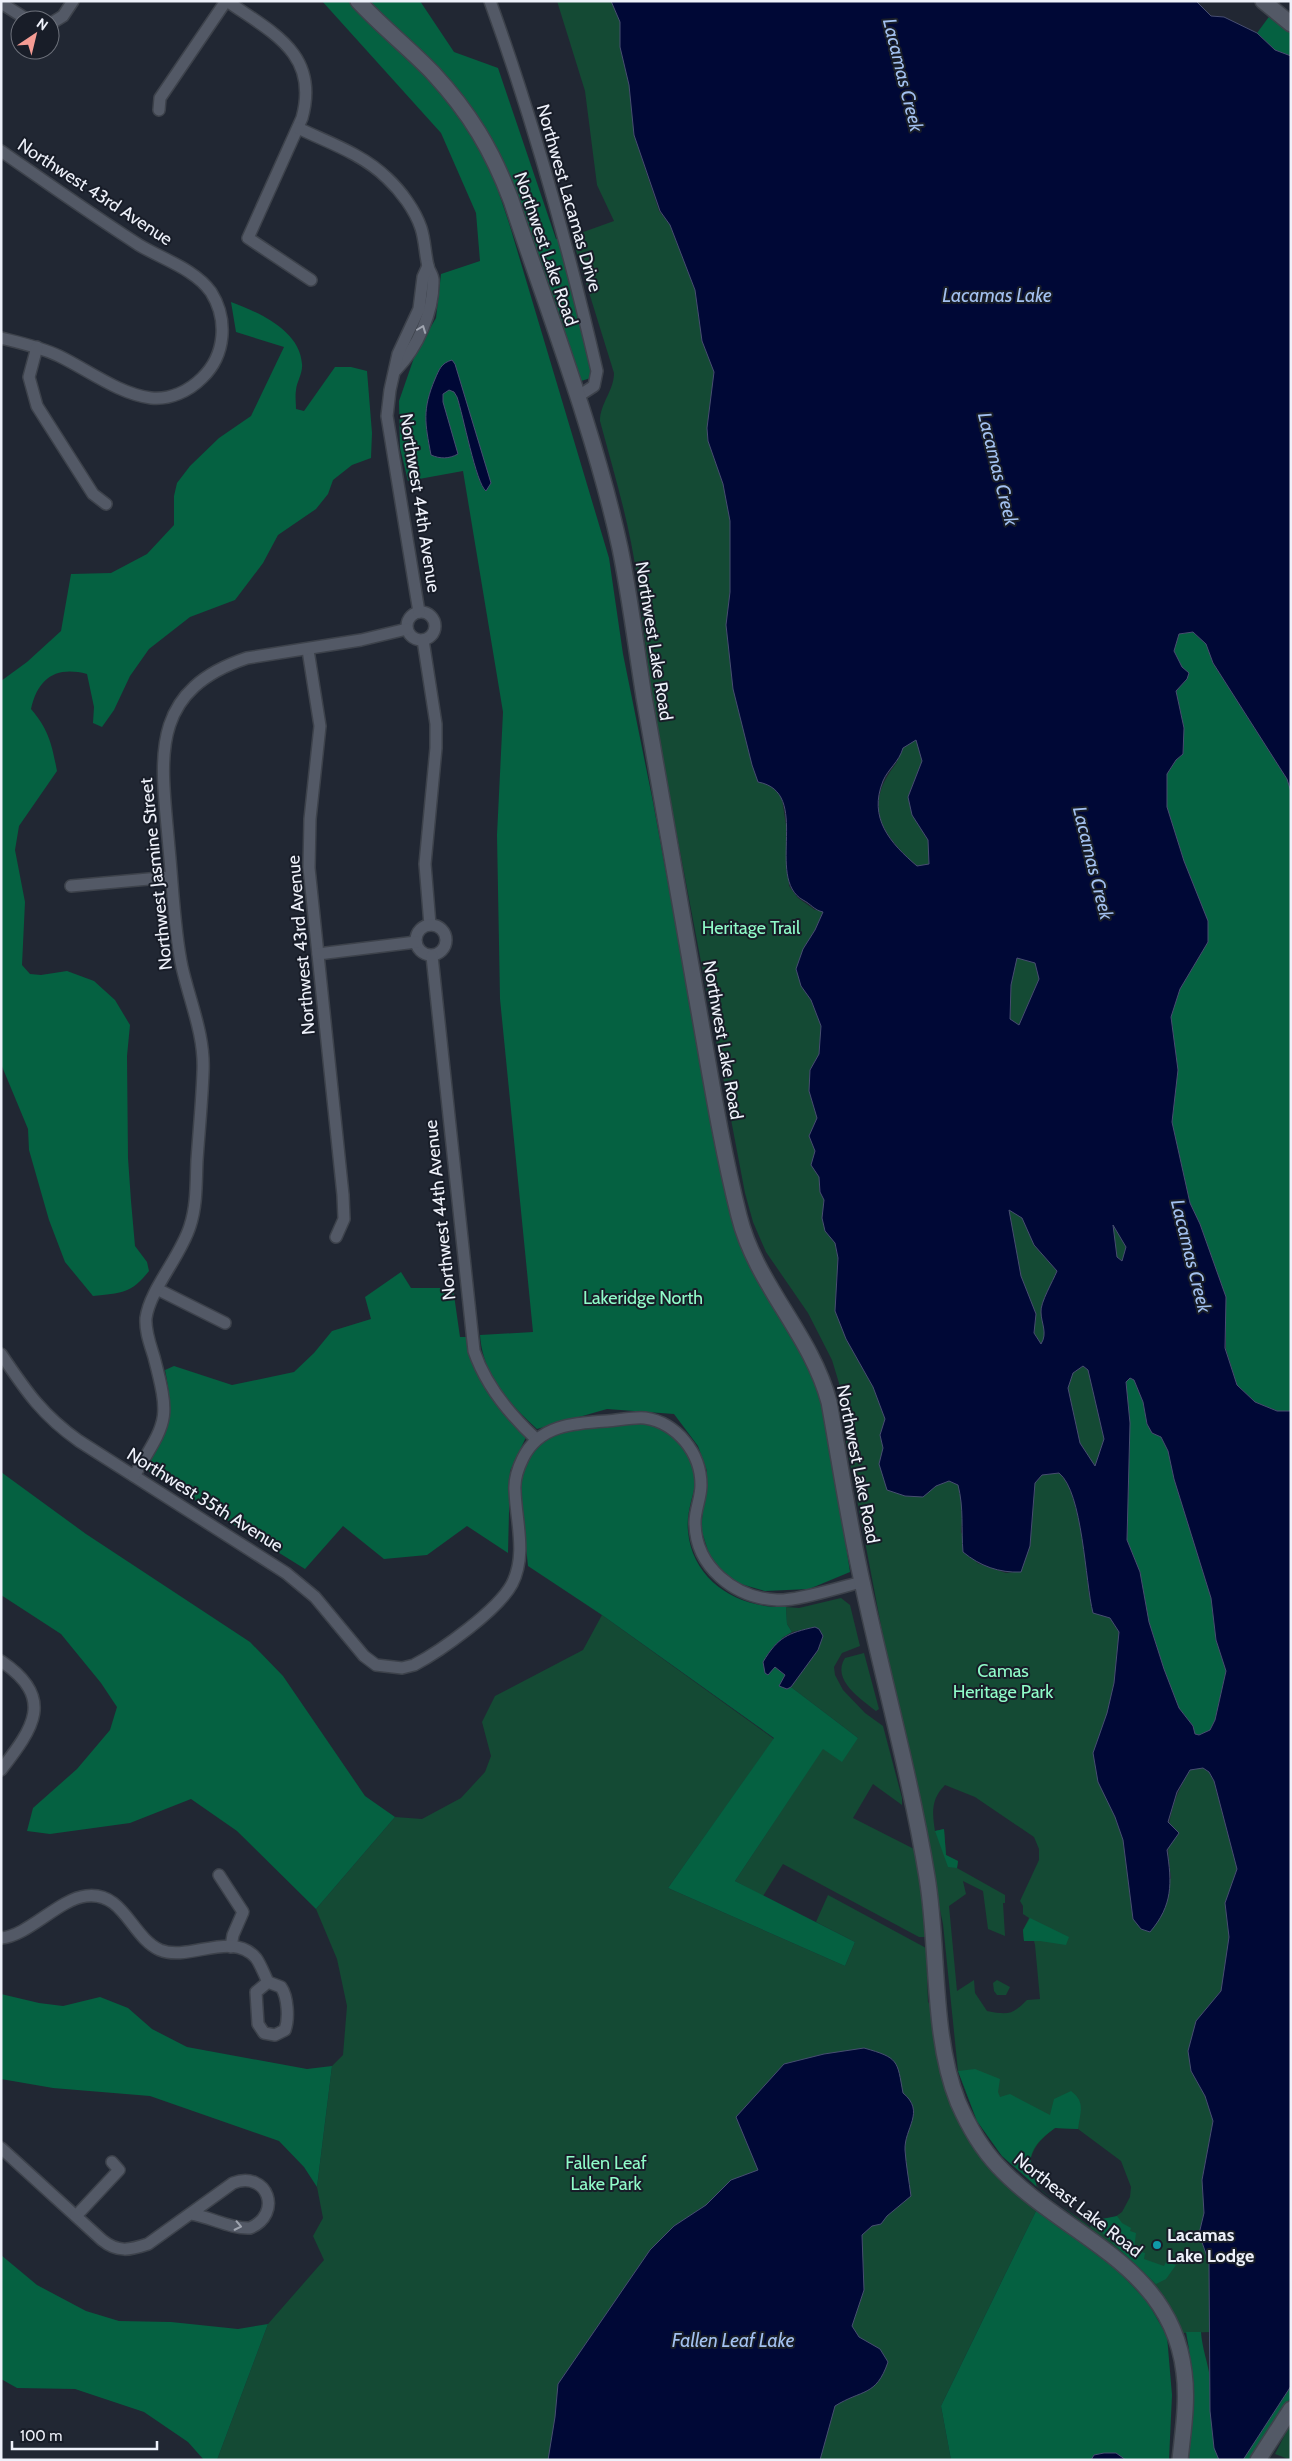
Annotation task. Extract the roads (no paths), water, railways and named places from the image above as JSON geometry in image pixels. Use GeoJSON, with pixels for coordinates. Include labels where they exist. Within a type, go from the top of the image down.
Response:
{"type":"FeatureCollection","features":[{"type":"Feature","properties":{"kind":"main road","name":"Northwest Lake Road"},"geometry":{"type":"LineString","coordinates":[[358,1],[444,86],[477,129],[495,158],[511,200],[606,486],[620,551],[726,1160],[740,1220],[760,1273],[813,1357],[822,1377],[829,1402],[862,1582],[926,1871],[934,1949]]}},
{"type":"Feature","properties":{"kind":"main road"},"geometry":{"type":"LineString","coordinates":[[1263,1],[1291,24]]}},
{"type":"Feature","properties":{"kind":"main road","name":"Northeast Lake Road"},"geometry":{"type":"LineString","coordinates":[[934,1949],[941,2025],[949,2074],[958,2102],[982,2146],[998,2166],[1021,2187],[1140,2279],[1165,2311],[1179,2345],[1184,2370],[1186,2396],[1180,2460]]}},
{"type":"Feature","properties":{"kind":"main road"},"geometry":{"type":"LineString","coordinates":[[1258,2460],[1268,2453],[1291,2409]]}},
{"type":"Feature","properties":{"kind":"street"},"geometry":{"type":"LineString","coordinates":[[60,18],[73,1]]}},
{"type":"Feature","properties":{"kind":"street"},"geometry":{"type":"LineString","coordinates":[[158,110],[160,98],[226,1],[284,41],[293,52],[302,71],[306,89],[305,106],[298,128],[248,238],[311,280]]}},
{"type":"Feature","properties":{"kind":"street","name":"Northwest Lacamas Drive"},"geometry":{"type":"LineString","coordinates":[[490,1],[509,55],[570,253],[597,371],[594,386],[577,397]]}},
{"type":"Feature","properties":{"kind":"street"},"geometry":{"type":"LineString","coordinates":[[1,2],[13,10]]}},
{"type":"Feature","properties":{"kind":"street","name":"Northwest 44th Avenue"},"geometry":{"type":"LineString","coordinates":[[298,128],[362,159],[387,177],[412,210],[421,228],[428,266],[433,278],[427,315],[409,356],[396,370],[390,390],[388,430],[419,612]]}},
{"type":"Feature","properties":{"kind":"street","name":"Northwest 43rd Avenue"},"geometry":{"type":"LineString","coordinates":[[1,151],[140,246],[203,283],[217,304],[222,317],[223,334],[219,354],[214,365],[197,384],[182,393],[168,397],[152,398],[130,392],[37,347],[1,338]]}},
{"type":"Feature","properties":{"kind":"street"},"geometry":{"type":"LineString","coordinates":[[37,347],[29,377],[37,406],[93,494],[106,504]]}},
{"type":"Feature","properties":{"kind":"street","name":"Northwest 44th Avenue"},"geometry":{"type":"LineString","coordinates":[[407,629],[410,617],[419,612],[430,615],[435,624],[432,635],[423,640]]}},
{"type":"Feature","properties":{"kind":"street"},"geometry":{"type":"LineString","coordinates":[[407,629],[412,638],[423,640],[436,724],[436,748],[425,864],[430,925]]}},
{"type":"Feature","properties":{"kind":"street","name":"Northwest Jasmine Street"},"geometry":{"type":"LineString","coordinates":[[134,1476],[156,1440],[165,1418],[164,1394],[146,1327],[147,1313],[157,1290],[185,1242],[193,1216],[204,1071],[202,1045],[182,965],[171,877],[162,769],[164,744],[170,720],[189,693],[203,680],[230,664],[247,658],[308,650],[407,629]]}},
{"type":"Feature","properties":{"kind":"street","name":"Northwest 43rd Avenue"},"geometry":{"type":"LineString","coordinates":[[308,650],[320,726],[309,852],[343,1195],[344,1219],[336,1237]]}},
{"type":"Feature","properties":{"kind":"street"},"geometry":{"type":"LineString","coordinates":[[71,886],[171,877]]}},
{"type":"Feature","properties":{"kind":"street"},"geometry":{"type":"LineString","coordinates":[[430,925],[442,929],[446,940],[442,951],[432,956],[420,951],[416,942],[420,930],[430,925]]}},
{"type":"Feature","properties":{"kind":"street"},"geometry":{"type":"LineString","coordinates":[[318,954],[416,942]]}},
{"type":"Feature","properties":{"kind":"street","name":"Northwest 44th Avenue"},"geometry":{"type":"LineString","coordinates":[[432,956],[474,1351],[485,1379],[494,1392],[536,1439]]}},
{"type":"Feature","properties":{"kind":"street"},"geometry":{"type":"LineString","coordinates":[[157,1290],[225,1323]]}},
{"type":"Feature","properties":{"kind":"street","name":"Northwest 35th Avenue"},"geometry":{"type":"LineString","coordinates":[[1,1354],[34,1402],[51,1420],[134,1476],[286,1573],[315,1597],[364,1656],[376,1665],[394,1668],[402,1668],[423,1660],[490,1610],[508,1590],[515,1576],[520,1555],[515,1490],[517,1470],[536,1439]]}},
{"type":"Feature","properties":{"kind":"street"},"geometry":{"type":"LineString","coordinates":[[536,1439],[552,1430],[583,1423],[645,1418],[661,1423],[681,1436],[695,1458],[701,1484],[695,1522],[698,1540],[712,1569],[728,1585],[754,1598],[778,1600],[862,1582]]}},
{"type":"Feature","properties":{"kind":"street"},"geometry":{"type":"LineString","coordinates":[[1,1660],[15,1670],[26,1682],[33,1697],[34,1715],[30,1729],[1,1770]]}},
{"type":"Feature","properties":{"kind":"street"},"geometry":{"type":"LineString","coordinates":[[219,1875],[243,1912],[233,1935],[231,1947]]}},
{"type":"Feature","properties":{"kind":"street"},"geometry":{"type":"LineString","coordinates":[[1,1938],[20,1930],[79,1897],[95,1896],[119,1907],[142,1936],[162,1950],[180,1953],[218,1947],[231,1947],[253,1956],[268,1982]]}},
{"type":"Feature","properties":{"kind":"street"},"geometry":{"type":"LineString","coordinates":[[1,2148],[108,2245],[124,2250],[132,2250],[148,2244],[225,2187],[244,2179],[253,2181],[261,2186],[267,2196],[268,2208],[265,2216],[250,2228],[235,2226],[213,2218],[191,2214]]}},
{"type":"Feature","properties":{"kind":"street"},"geometry":{"type":"LineString","coordinates":[[76,2216],[119,2170],[112,2162]]}},
{"type":"Feature","properties":{"kind":"water","name":"Lacamas Lake"},"geometry":{"type":"Polygon","coordinates":[[[611,1],[1196,1],[1211,16],[1224,17],[1257,33],[1275,50],[1291,56],[1291,792],[1287,779],[1213,663],[1206,644],[1193,632],[1179,634],[1174,651],[1182,667],[1189,673],[1187,679],[1176,691],[1184,728],[1183,754],[1176,760],[1167,774],[1167,807],[1184,861],[1208,921],[1208,942],[1180,989],[1171,1017],[1178,1070],[1172,1122],[1190,1203],[1200,1224],[1226,1297],[1225,1348],[1237,1385],[1255,1402],[1277,1411],[1291,1411],[1291,2386],[1243,2460],[1219,2460],[1214,2448],[1210,2411],[1209,2262],[1199,2234],[1204,2213],[1202,2180],[1213,2121],[1205,2096],[1191,2071],[1188,2051],[1196,2021],[1221,1991],[1229,1937],[1225,1903],[1237,1869],[1214,1781],[1209,1772],[1203,1768],[1190,1770],[1177,1792],[1168,1822],[1179,1833],[1167,1850],[1170,1883],[1167,1903],[1158,1922],[1150,1932],[1141,1929],[1133,1919],[1123,1840],[1115,1817],[1098,1782],[1093,1753],[1107,1713],[1114,1683],[1119,1632],[1110,1618],[1093,1613],[1078,1517],[1067,1483],[1059,1473],[1042,1475],[1035,1483],[1030,1546],[1021,1572],[990,1568],[963,1552],[962,1510],[958,1485],[949,1481],[936,1486],[923,1497],[905,1496],[887,1490],[879,1464],[883,1448],[880,1435],[885,1419],[873,1387],[846,1339],[835,1311],[838,1258],[835,1243],[825,1231],[822,1218],[824,1200],[820,1192],[819,1177],[811,1165],[815,1151],[809,1136],[817,1118],[809,1091],[810,1070],[819,1054],[821,1026],[811,1000],[801,986],[796,969],[803,949],[815,930],[823,912],[803,900],[792,889],[787,874],[786,818],[783,802],[774,789],[758,782],[733,689],[726,625],[730,592],[730,521],[723,484],[708,441],[707,428],[714,372],[702,341],[695,290],[670,225],[660,211],[634,135],[629,85],[620,47],[620,22],[611,1]],[[916,740],[903,748],[883,781],[879,794],[878,807],[880,818],[890,839],[907,857],[917,866],[929,864],[928,840],[912,815],[908,797],[922,761],[916,740]],[[1017,958],[1011,985],[1010,1019],[1019,1025],[1039,979],[1035,963],[1017,958]],[[1009,1210],[1021,1276],[1036,1314],[1034,1333],[1041,1344],[1044,1332],[1041,1308],[1057,1271],[1034,1245],[1022,1218],[1009,1210]],[[1113,1225],[1117,1257],[1122,1261],[1126,1247],[1113,1225]],[[1083,1366],[1073,1373],[1068,1388],[1080,1443],[1095,1466],[1104,1439],[1088,1370],[1083,1366]],[[1130,1378],[1126,1382],[1130,1423],[1127,1540],[1140,1572],[1149,1622],[1164,1669],[1179,1708],[1193,1726],[1195,1734],[1199,1735],[1210,1730],[1215,1720],[1226,1671],[1216,1640],[1211,1598],[1174,1479],[1168,1451],[1161,1437],[1152,1433],[1147,1424],[1143,1402],[1134,1380],[1130,1378]]]}},
{"type":"Feature","properties":{"kind":"water"},"geometry":{"type":"Polygon","coordinates":[[[452,360],[455,364],[491,483],[486,491],[478,476],[457,397],[454,392],[449,390],[443,394],[443,402],[458,454],[444,458],[431,455],[426,425],[426,408],[439,370],[445,363],[452,360]]]}},
{"type":"Feature","properties":{"kind":"water"},"geometry":{"type":"Polygon","coordinates":[[[815,1627],[819,1629],[823,1636],[818,1650],[791,1687],[787,1689],[779,1686],[785,1675],[775,1667],[768,1675],[765,1673],[763,1662],[784,1637],[815,1627]]]}},
{"type":"Feature","properties":{"kind":"water","name":"Fallen Leaf Lake"},"geometry":{"type":"Polygon","coordinates":[[[864,2048],[884,2055],[894,2062],[899,2073],[903,2093],[910,2100],[913,2107],[905,2150],[911,2196],[887,2216],[881,2224],[872,2226],[862,2235],[864,2290],[852,2326],[859,2337],[880,2349],[888,2362],[873,2387],[835,2406],[820,2460],[548,2460],[558,2384],[650,2250],[674,2226],[706,2205],[731,2180],[758,2170],[736,2117],[784,2064],[824,2054],[864,2048]]]}},
{"type":"Feature","properties":{"kind":"water"},"geometry":{"type":"Polygon","coordinates":[[[1116,2453],[1126,2460],[1091,2460],[1094,2455],[1116,2453]]]}},
{"type":"Feature","properties":{"kind":"place","name":"Lacamas Lake Lodge"},"geometry":{"type":"Point","coordinates":[1157,2245]}},
{"type":"Feature","properties":{"kind":"water label","name":"Lacamas Creek"},"geometry":{"type":"Point","coordinates":[903,75]}},
{"type":"Feature","properties":{"kind":"water label","name":"Lacamas Creek"},"geometry":{"type":"Point","coordinates":[998,469]}},
{"type":"Feature","properties":{"kind":"water label","name":"Lacamas Creek"},"geometry":{"type":"Point","coordinates":[1093,863]}},
{"type":"Feature","properties":{"kind":"water label","name":"Lacamas Creek"},"geometry":{"type":"Point","coordinates":[1191,1256]}},
{"type":"Feature","properties":{"kind":"park label","name":"Heritage Trail"},"geometry":{"type":"Point","coordinates":[751,928]}},
{"type":"Feature","properties":{"kind":"park label","name":"Lakeridge North"},"geometry":{"type":"Point","coordinates":[643,1298]}},
{"type":"Feature","properties":{"kind":"park label","name":"Camas Heritage Park"},"geometry":{"type":"Point","coordinates":[1003,1681]}},
{"type":"Feature","properties":{"kind":"park label","name":"Fallen Leaf Lake Park"},"geometry":{"type":"Point","coordinates":[606,2173]}}]}
